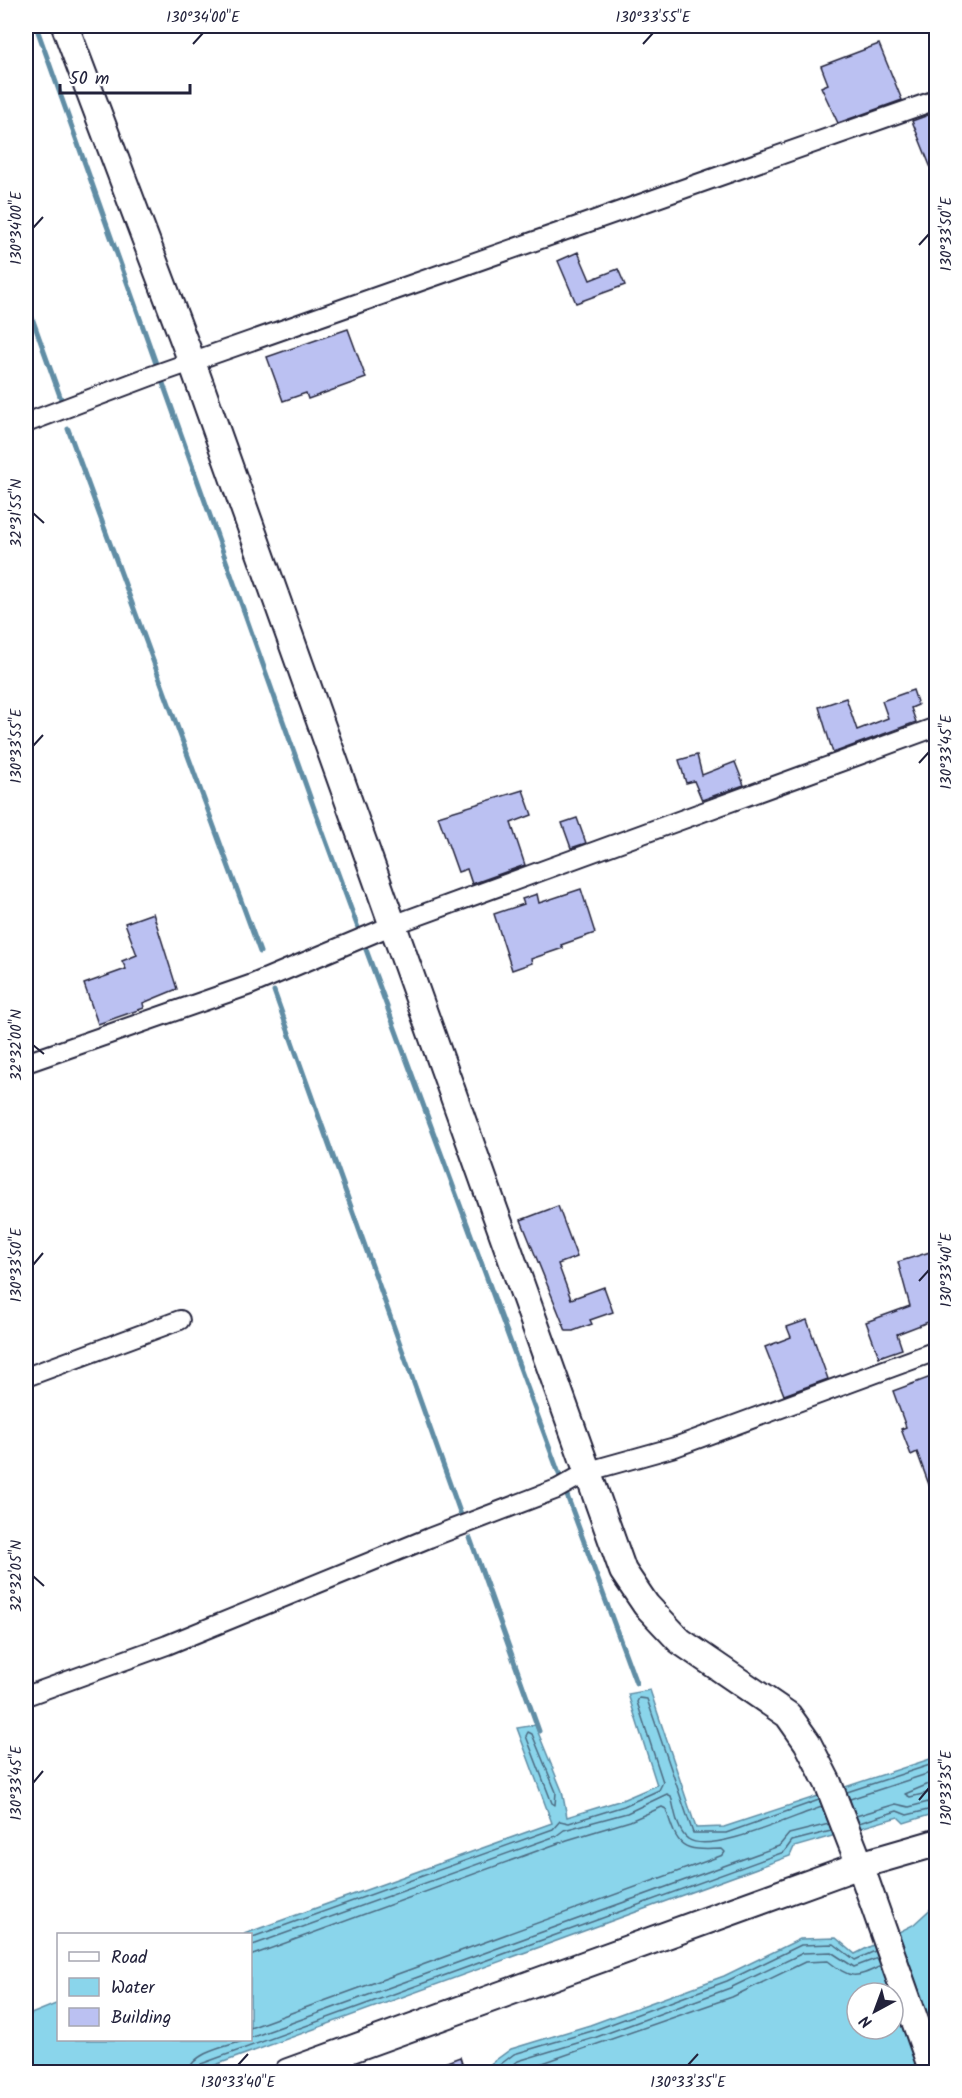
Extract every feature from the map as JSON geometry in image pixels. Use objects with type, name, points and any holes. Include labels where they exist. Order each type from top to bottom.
[{"type":"street","points":[[65,26],[393,926],[623,1571],[646,1605],[680,1641],[788,1715],[807,1742],[828,1783],[860,1866],[933,2073]]},
{"type":"street","points":[[26,423],[151,376],[936,100]]},
{"type":"street","points":[[26,1063],[250,985],[393,926],[936,727]]},
{"type":"street","points":[[26,1377],[180,1320]]},
{"type":"street","points":[[26,1696],[167,1645],[429,1538],[557,1489],[589,1471],[675,1447],[936,1351]]},
{"type":"street","points":[[288,2073],[860,1866],[936,1843]]},
{"type":"water","points":[[650,1690],[696,1828],[724,1827],[936,1757],[936,1813],[904,1823],[898,1817],[794,1847],[790,1856],[196,2072],[26,2072],[26,2016],[57,2003],[57,2041],[252,2041],[252,1933],[247,1933],[552,1823],[517,1728],[535,1725],[562,1791],[567,1817],[622,1800],[657,1785],[628,1694]]},
{"type":"water","points":[[936,1904],[936,2072],[491,2072],[489,2065],[511,2049],[590,2025],[724,1976],[800,1939],[836,1938],[855,1954],[913,1925]]},
{"type":"building","points":[[879,44],[902,100],[838,123],[821,87],[828,84],[821,66]]},
{"type":"building","points":[[931,114],[936,129],[935,178],[912,121]]},
{"type":"building","points":[[578,252],[590,280],[618,269],[625,285],[576,303],[558,261]]},
{"type":"building","points":[[348,329],[366,378],[308,399],[306,393],[283,401],[267,357]]},
{"type":"building","points":[[913,690],[918,705],[911,708],[916,722],[833,753],[819,707],[846,698],[857,730],[888,718],[882,701]]},
{"type":"building","points":[[697,755],[702,775],[735,762],[744,785],[702,800],[694,781],[686,783],[679,760]]},
{"type":"building","points":[[523,790],[532,815],[511,823],[525,865],[472,884],[467,869],[458,872],[438,816]]},
{"type":"building","points":[[577,818],[586,843],[571,848],[562,823]]},
{"type":"building","points":[[581,889],[595,933],[561,945],[563,948],[531,959],[532,963],[512,970],[494,914],[524,904],[522,899],[537,894],[539,903]]},
{"type":"building","points":[[153,913],[177,989],[143,1003],[144,1008],[98,1024],[84,984],[126,969],[122,961],[137,955],[125,923]]},
{"type":"building","points":[[558,1206],[577,1257],[558,1264],[571,1299],[604,1287],[613,1312],[590,1320],[592,1324],[573,1331],[566,1331],[521,1220]]},
{"type":"building","points":[[933,1251],[936,1270],[930,1272],[936,1289],[936,1319],[897,1334],[902,1349],[879,1357],[866,1322],[910,1306],[898,1262]]},
{"type":"building","points":[[807,1320],[828,1379],[784,1395],[765,1347],[791,1337],[787,1327]]},
{"type":"building","points":[[936,1375],[935,1501],[917,1452],[911,1455],[901,1429],[906,1427],[893,1391]]},
{"type":"building","points":[[460,2057],[465,2073],[423,2073],[423,2071]]},
{"type":"waterway","points":[[36,26],[315,811],[636,1683]]},
{"type":"waterway","points":[[26,301],[61,399]]},
{"type":"waterway","points":[[68,429],[260,952]]},
{"type":"waterway","points":[[274,991],[461,1515]]},
{"type":"waterway","points":[[470,1538],[539,1731]]}]
